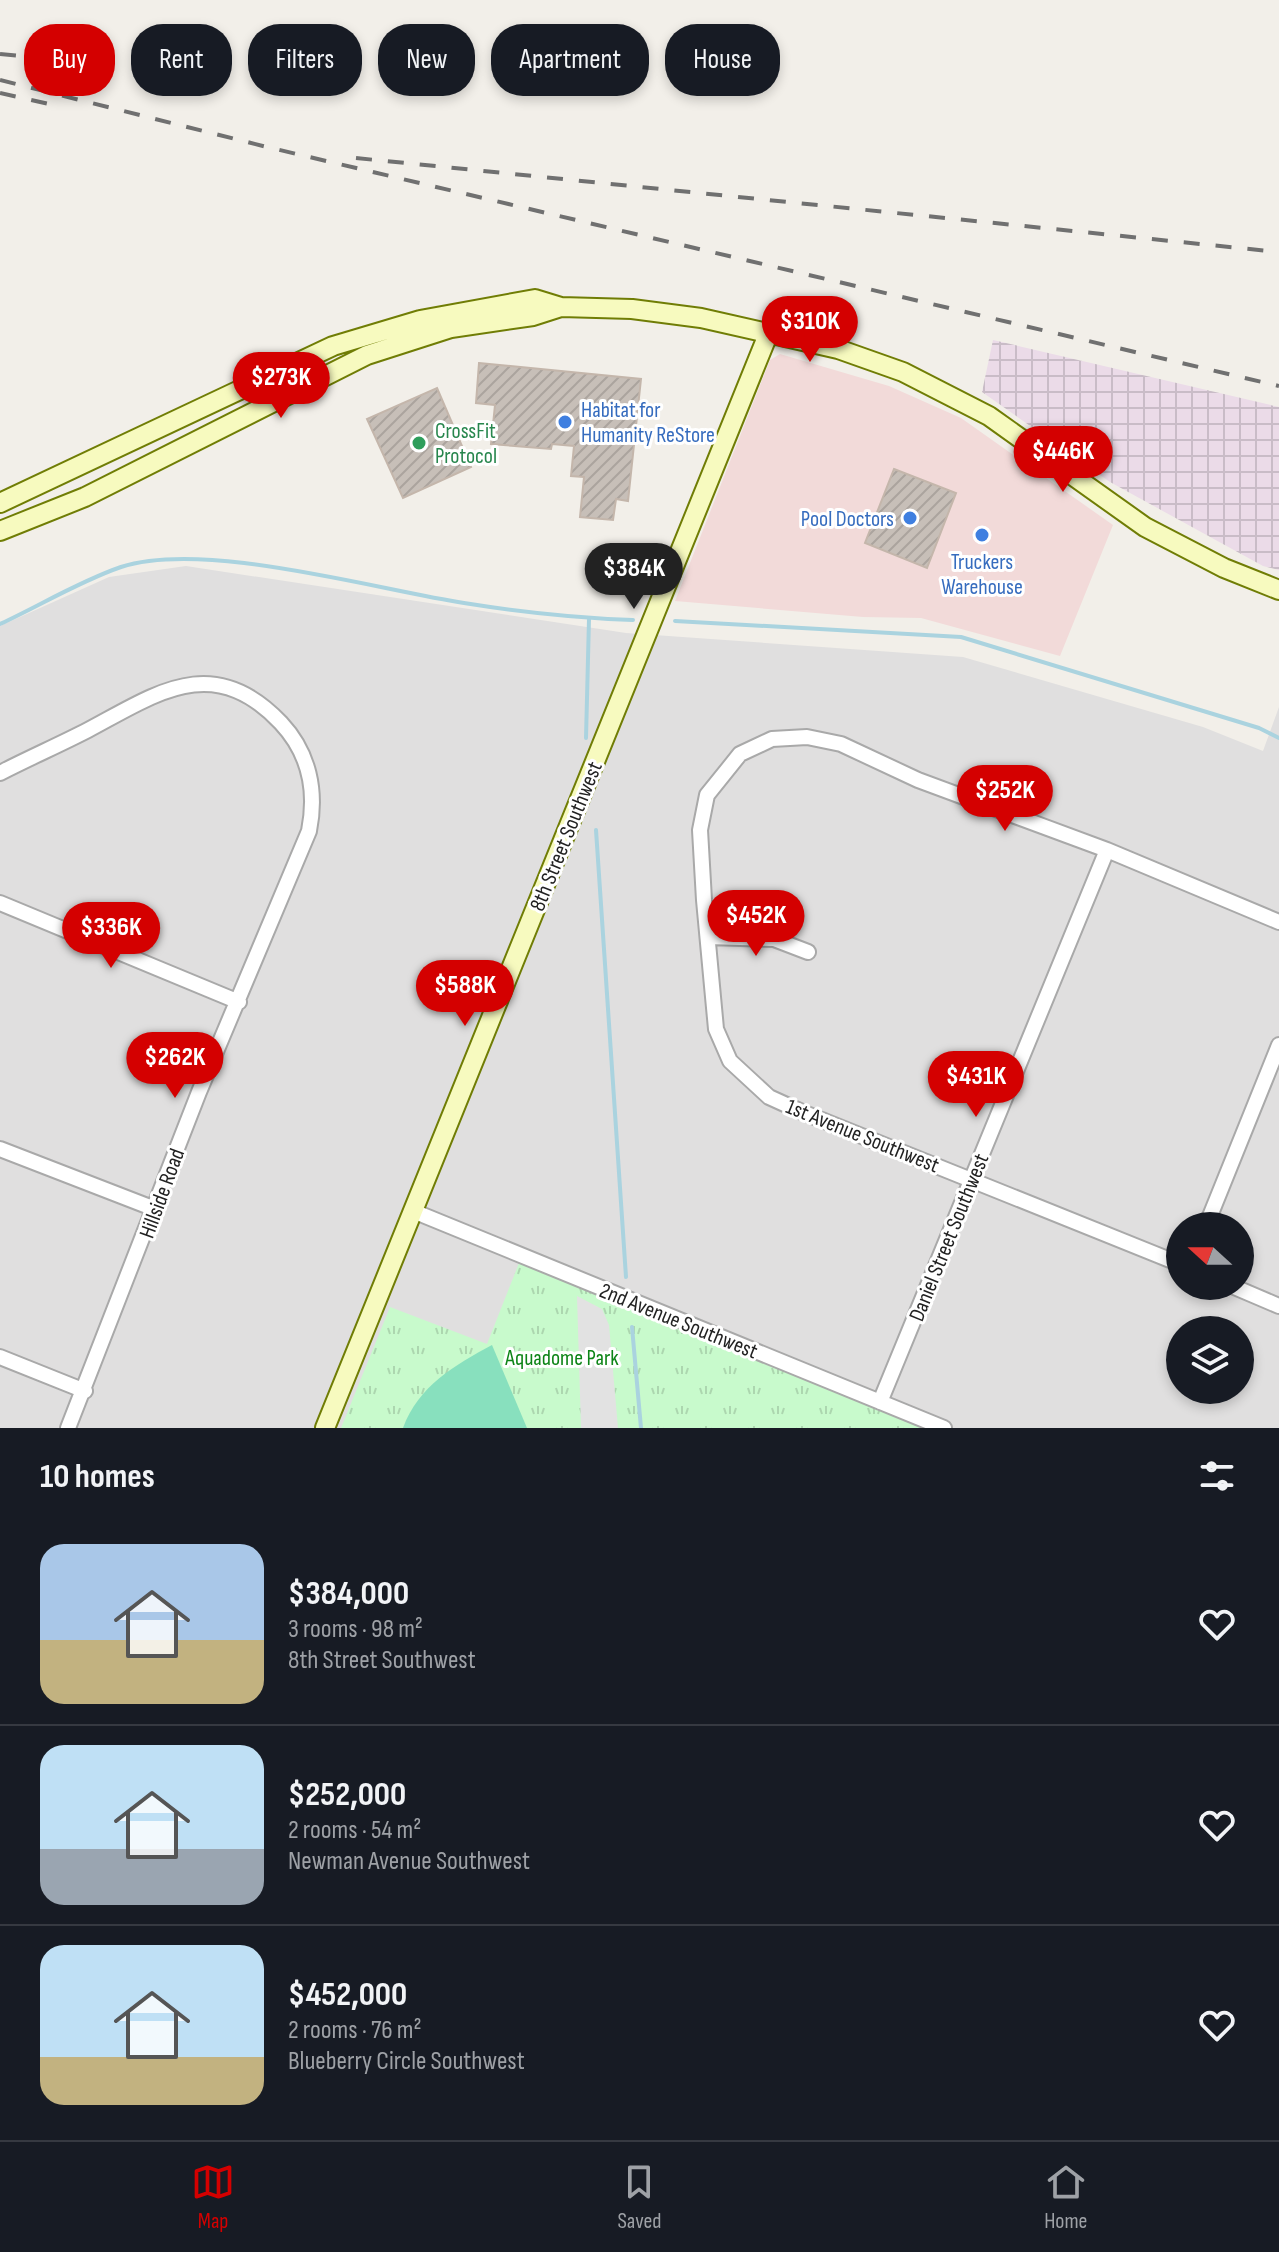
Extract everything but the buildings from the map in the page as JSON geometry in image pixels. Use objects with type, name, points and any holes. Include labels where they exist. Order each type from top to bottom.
[{"type":"street","points":[[0,503],[333,346],[420,320],[521,299],[535,299],[561,307],[632,309],[701,318],[838,349],[955,396],[1023,439],[1145,527],[1224,568],[1279,590]]},
{"type":"street","points":[[0,531],[85,497],[367,355],[451,328],[533,316],[561,307]]},
{"type":"street","name":"8th Street Southwest","points":[[325,1428],[769,332]]},
{"type":"street","name":"Hillside Road","points":[[0,773],[148,695],[172,687],[198,684],[232,691],[277,719],[298,746],[310,778],[312,813],[309,831],[199,1092],[68,1428]]},
{"type":"street","points":[[808,952],[774,939],[708,937],[700,830],[707,795],[727,766],[740,754],[772,739],[807,737],[841,744],[918,780],[1107,850],[1279,922]]},
{"type":"street","name":"Daniel Street Southwest","points":[[880,1402],[1107,850]]},
{"type":"street","points":[[0,903],[239,1002]]},
{"type":"street","name":"1st Avenue Southwest","points":[[708,937],[716,1029],[730,1061],[769,1097],[1166,1258]]},
{"type":"street","points":[[1212,1212],[1279,1045]]},
{"type":"street","points":[[0,1149],[155,1209]]},
{"type":"street","name":"2nd Avenue Southwest","points":[[413,1211],[944,1428]]},
{"type":"street","points":[[1254,1295],[1279,1306]]},
{"type":"street","points":[[0,1357],[85,1391]]},
{"type":"shaded area","points":[[993,340],[1279,407],[1279,570],[1263,566],[1110,482],[982,392]]},
{"type":"shaded area","points":[[780,354],[889,386],[961,418],[1113,525],[1060,656],[921,618],[863,617],[675,601],[770,360]]},
{"type":"shaded area","points":[[186,566],[626,633],[963,657],[1203,727],[1263,751],[1279,707],[1279,1428],[0,1428],[0,626],[109,577]]},
{"type":"shaded area","points":[[577,1296],[602,1309],[609,1325],[618,1428],[581,1428]]},
{"type":"green space","name":"Aquadome Park","points":[[519,1263],[924,1428],[341,1428],[390,1307],[487,1344]]},
{"type":"green space","points":[[492,1345],[527,1428],[403,1428],[418,1400],[439,1378]]},
{"type":"waterway","points":[[0,624],[75,586],[121,567],[156,560],[197,559],[290,570],[527,612],[633,620]]},
{"type":"waterway","points":[[586,738],[589,619]]},
{"type":"waterway","points":[[675,621],[961,637],[1259,728],[1279,738]]},
{"type":"waterway","points":[[596,830],[626,1277]]},
{"type":"waterway","points":[[632,1327],[641,1428]]},
{"type":"railway","points":[[0,54],[24,56]]},
{"type":"railway","points":[[0,80],[267,147],[1279,386]]},
{"type":"railway","points":[[0,93],[49,104]]},
{"type":"railway","points":[[356,158],[1279,252]]},
{"type":"place","name":"Habitat for Humanity ReStore","points":[[565,422]]},
{"type":"place","name":"CrossFit Protocol","points":[[419,443]]},
{"type":"place","name":"Pool Doctors","points":[[910,518]]},
{"type":"place","name":"Truckers Warehouse","points":[[982,535]]}]
